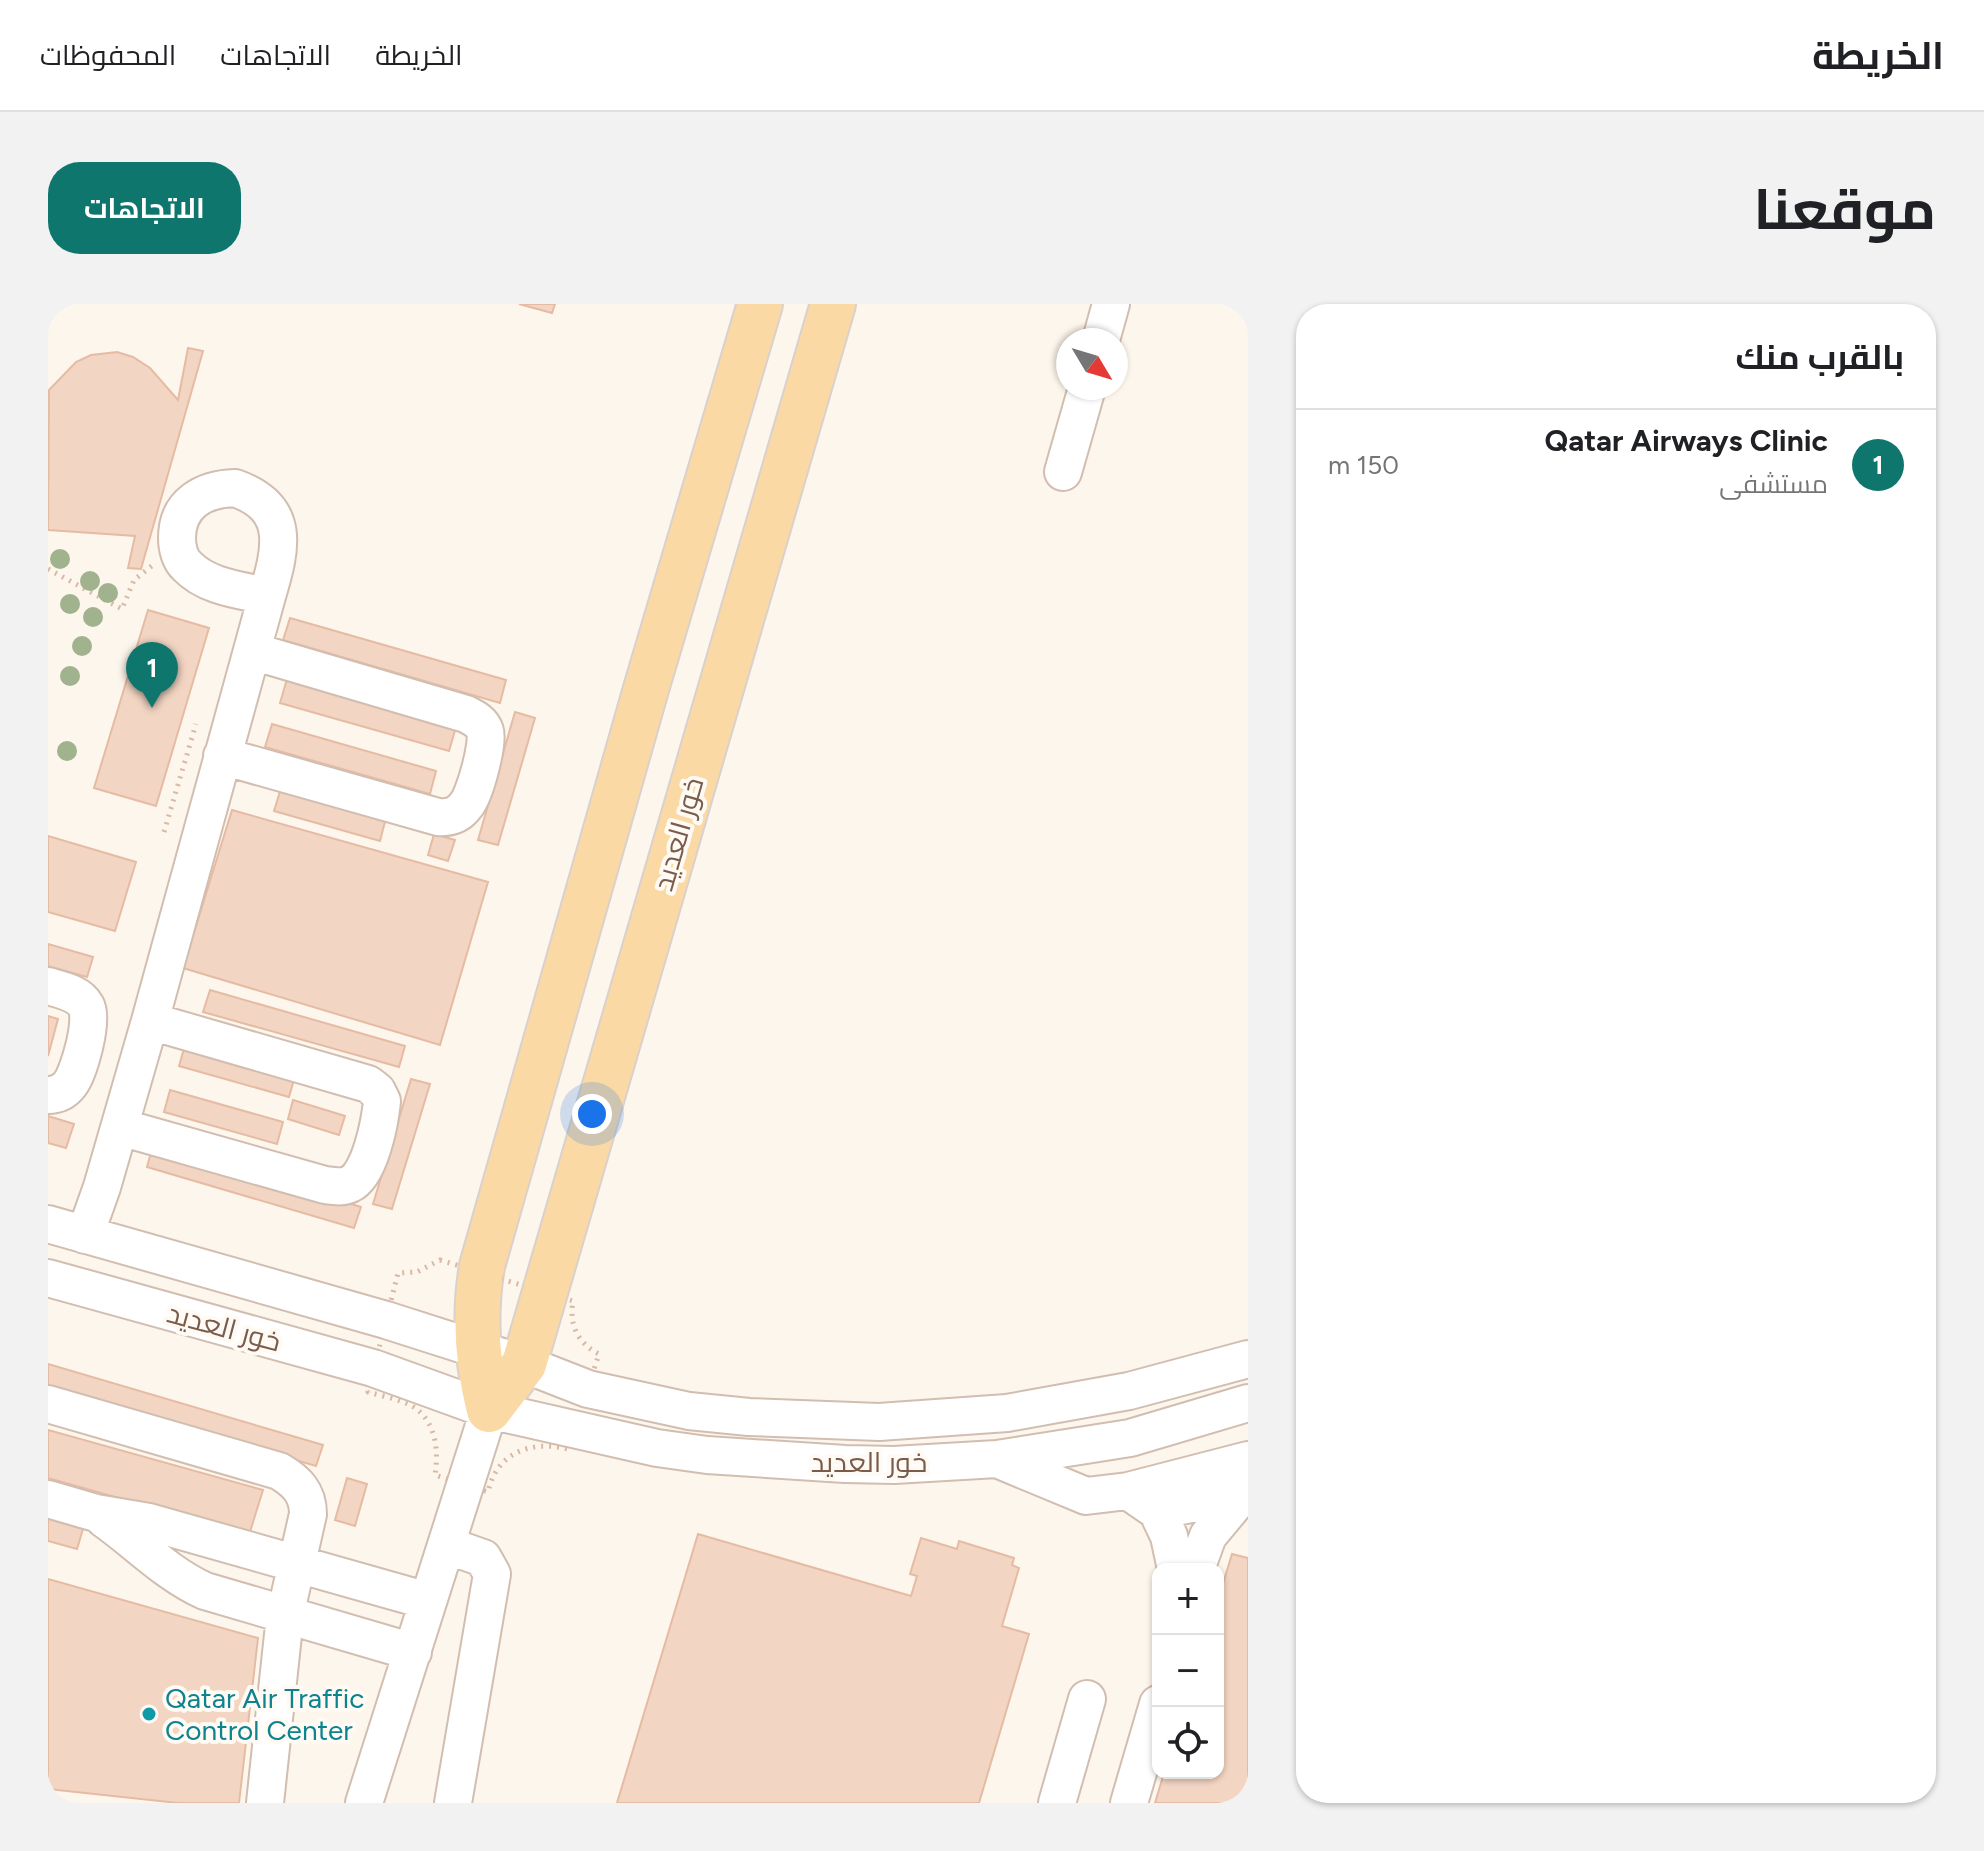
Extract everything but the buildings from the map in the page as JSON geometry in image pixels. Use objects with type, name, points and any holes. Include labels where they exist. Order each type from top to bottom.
[{"type":"main road","points":[[489,1410],[481,1379],[479,1350],[478,1310],[482,1266],[646,689],[760,304]]},
{"type":"main road","name":"خور العديد","points":[[489,1410],[524,1364],[833,304]]},
{"type":"street","points":[[1104,328],[1111,304]]},
{"type":"street","points":[[1063,472],[1084,400]]},
{"type":"street","points":[[85,1235],[120,1127],[278,560],[280,541],[276,523],[267,507],[253,494],[235,488],[216,489],[199,497],[185,510],[177,528],[177,547],[184,564],[199,576],[219,585],[267,596]]},
{"type":"street","points":[[222,756],[449,818],[470,801],[483,757],[486,733],[475,719],[466,714],[252,651]]},
{"type":"street","points":[[48,986],[75,996],[84,1003],[89,1013],[76,1074],[62,1092],[48,1095]]},
{"type":"street","points":[[120,1127],[325,1185],[349,1185],[360,1177],[366,1166],[382,1101],[377,1091],[368,1084],[150,1021]]},
{"type":"street","name":"خور العديد","points":[[48,1224],[386,1320],[524,1364],[588,1389],[689,1411],[749,1417],[879,1422],[1007,1413],[1129,1391],[1248,1359]]},
{"type":"street","name":"خور العديد","points":[[48,1278],[373,1368],[489,1410],[657,1448],[707,1455],[797,1463],[882,1465],[997,1459],[1130,1438],[1248,1403]]},
{"type":"street","points":[[48,1404],[279,1471],[293,1479],[302,1490],[308,1504],[285,1616],[265,1803]]},
{"type":"street","points":[[364,1803],[489,1410]]},
{"type":"street","points":[[997,1459],[1086,1496],[1142,1501],[1215,1499],[1248,1487]]},
{"type":"street","points":[[1142,1501],[1248,1460]]},
{"type":"street","points":[[1198,1563],[1208,1536],[1248,1487]]},
{"type":"street","points":[[48,1499],[96,1513],[149,1522],[428,1601]]},
{"type":"street","points":[[1142,1501],[1169,1536],[1175,1563]]},
{"type":"street","points":[[96,1513],[138,1543],[175,1576],[190,1584],[285,1616],[413,1652]]},
{"type":"street","points":[[446,1545],[483,1558],[492,1574],[453,1803]]},
{"type":"street","points":[[1057,1803],[1087,1699]]},
{"type":"street","points":[[1129,1803],[1157,1707]]},
{"type":"path","points":[[48,569],[122,609],[134,580],[177,547]]},
{"type":"place","name":"Qatar Airways Clinic","points":[[152,708]]},
{"type":"place","name":"Qatar Air Traffic Control Center","points":[[149,1714]]}]
